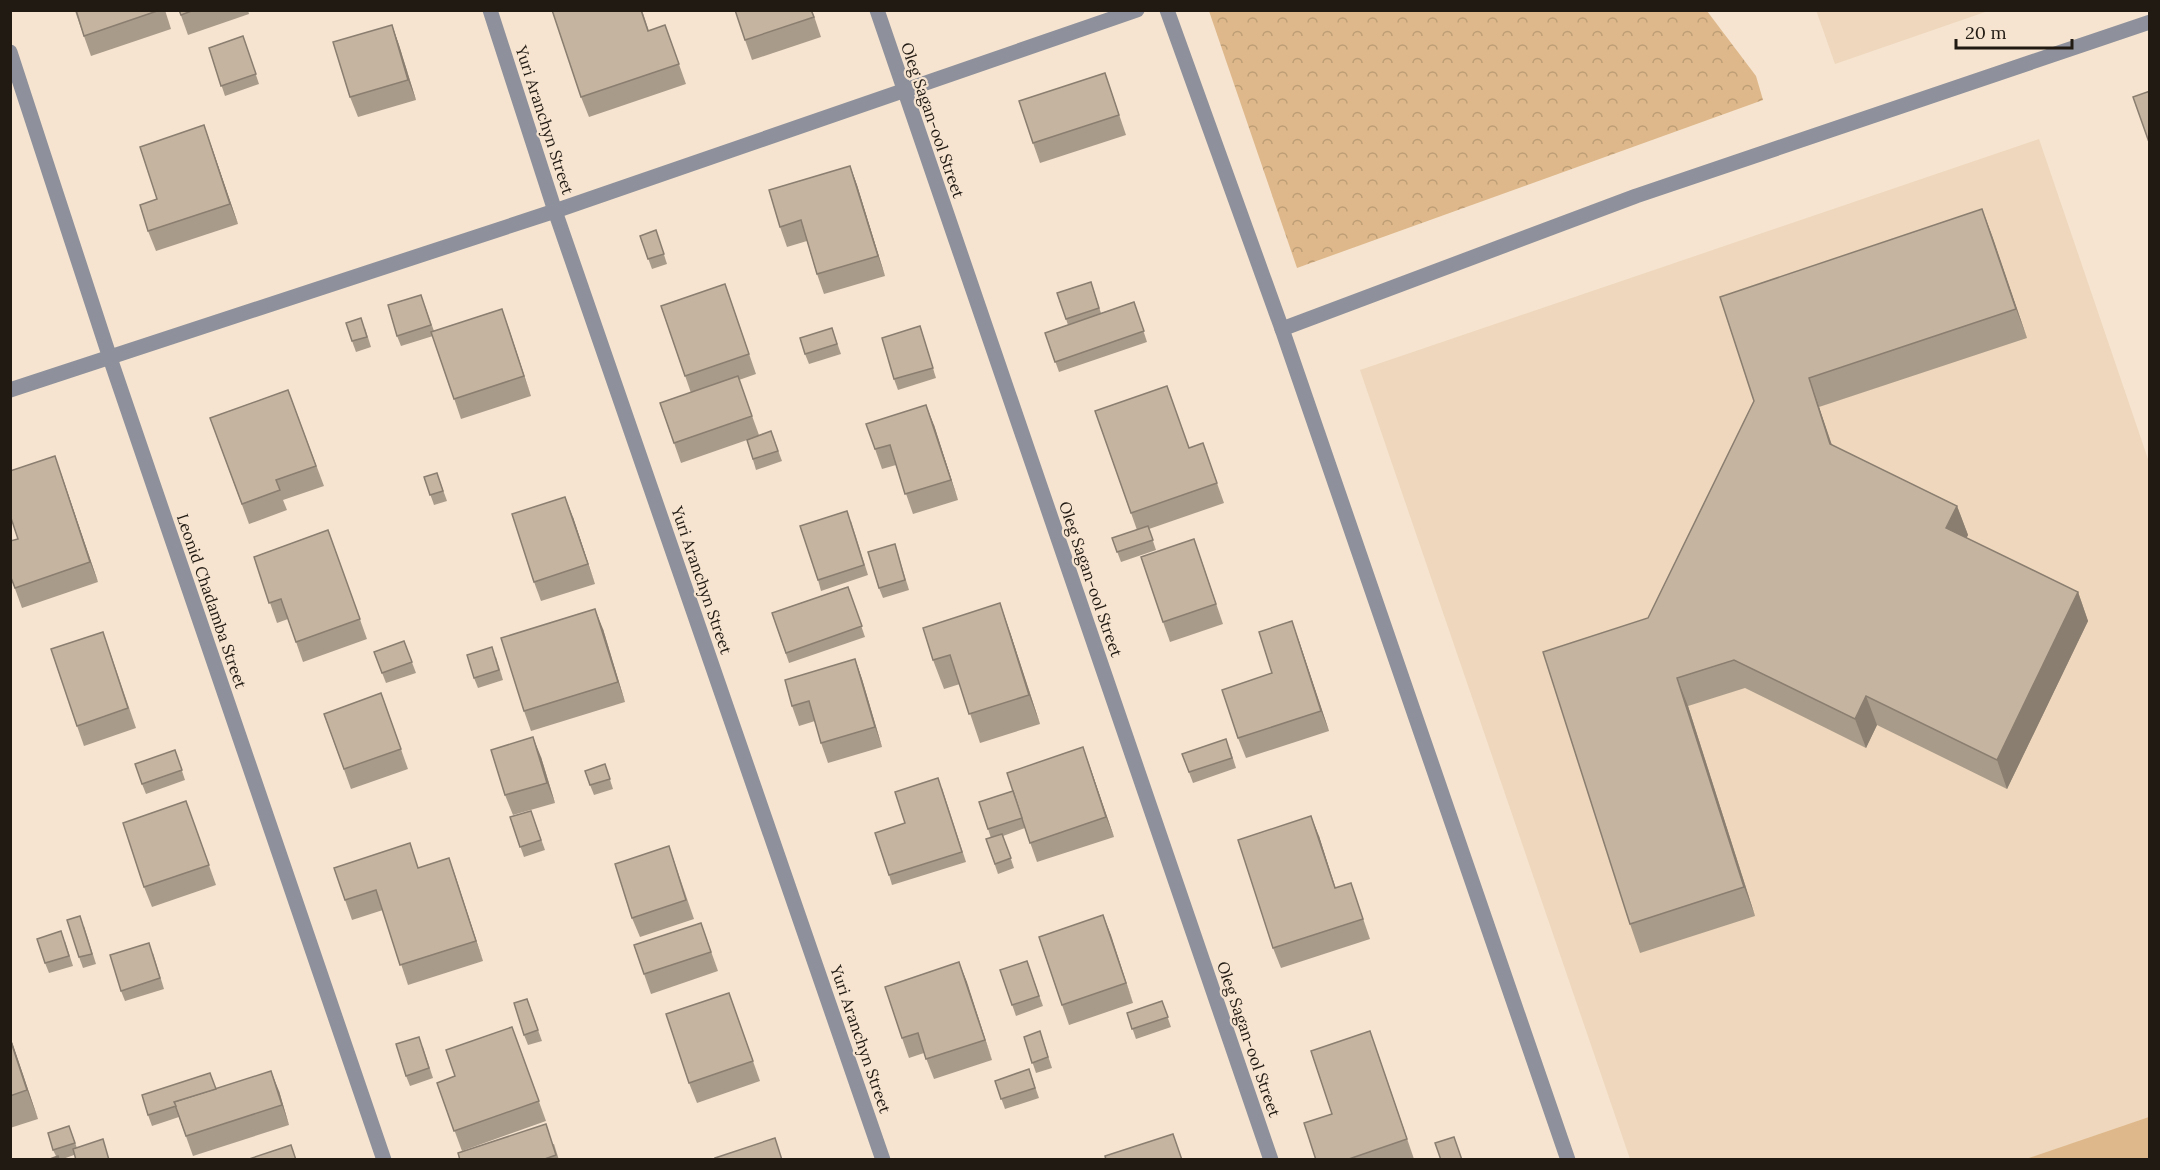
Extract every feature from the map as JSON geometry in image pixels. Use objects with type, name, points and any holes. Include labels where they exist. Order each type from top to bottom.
[{"type":"street","name":"Yuri Aranchyn Street","points":[[490,10],[555,211],[883,1160]]},
{"type":"street","name":"Oleg Sagan-ool Street","points":[[877,10],[1271,1160]]},
{"type":"street","points":[[10,390],[555,211],[1137,10]]},
{"type":"street","points":[[1167,10],[1282,329],[1568,1160]]},
{"type":"street","points":[[1282,329],[1636,196],[2150,22]]},
{"type":"street","name":"Leonid Chadamba Street","points":[[10,52],[110,358],[384,1160]]},
{"type":"shaded area","points":[[1816,10],[1988,10],[1988,11],[1835,64]]},
{"type":"shaded area","points":[[2039,139],[2149,462],[2149,1159],[1630,1159],[1360,370]]},
{"type":"green space","points":[[1209,11],[1707,11],[1756,76],[1763,100],[1297,268]]},
{"type":"green space","points":[[2149,1117],[2149,1159],[2026,1159]]},
{"type":"building","points":[[76,10],[160,10],[84,36]]},
{"type":"building","points":[[179,10],[194,10],[181,15]]},
{"type":"building","points":[[552,10],[641,10],[648,31],[665,25],[679,64],[581,97]]},
{"type":"building","points":[[735,10],[811,10],[814,17],[745,40]]},
{"type":"building","points":[[392,25],[408,80],[350,97],[333,42]]},
{"type":"building","points":[[243,36],[256,74],[221,86],[209,48]]},
{"type":"building","points":[[1105,73],[1119,115],[1033,143],[1019,101]]},
{"type":"building","points":[[2150,91],[2150,145],[2133,97]]},
{"type":"building","points":[[204,125],[230,204],[148,231],[140,205],[157,199],[140,147]]},
{"type":"building","points":[[850,166],[878,256],[817,274],[801,220],[780,227],[769,190]]},
{"type":"building","points":[[1982,209],[2016,309],[1809,378],[1830,444],[1957,506],[1946,528],[2078,592],[1997,760],[1866,696],[1855,719],[1734,660],[1677,678],[1744,887],[1630,924],[1543,652],[1648,618],[1754,401],[1720,297]]},
{"type":"building","points":[[656,230],[664,254],[648,259],[640,236]]},
{"type":"building","points":[[1091,282],[1099,308],[1066,319],[1057,293]]},
{"type":"building","points":[[725,284],[749,354],[685,376],[661,306]]},
{"type":"building","points":[[421,295],[431,325],[397,336],[388,305]]},
{"type":"building","points":[[1134,302],[1144,331],[1055,362],[1045,333]]},
{"type":"building","points":[[502,309],[524,376],[454,399],[431,332]]},
{"type":"building","points":[[361,318],[367,337],[352,341],[346,323]]},
{"type":"building","points":[[920,326],[933,368],[894,379],[882,338]]},
{"type":"building","points":[[832,328],[837,344],[805,354],[800,338]]},
{"type":"building","points":[[738,376],[752,416],[674,443],[660,403]]},
{"type":"building","points":[[1167,386],[1189,448],[1203,443],[1217,483],[1131,513],[1095,411]]},
{"type":"building","points":[[288,390],[316,466],[276,480],[280,490],[242,504],[210,418]]},
{"type":"building","points":[[926,405],[951,480],[905,494],[890,445],[875,449],[866,424]]},
{"type":"building","points":[[771,431],[778,451],[753,459],[747,440]]},
{"type":"building","points":[[55,456],[90,562],[15,588],[10,575],[10,541],[18,539],[10,515],[10,471]]},
{"type":"building","points":[[437,473],[443,491],[430,495],[424,477]]},
{"type":"building","points":[[565,497],[588,564],[534,582],[512,514]]},
{"type":"building","points":[[847,511],[864,565],[818,580],[800,526]]},
{"type":"building","points":[[1148,526],[1153,540],[1117,552],[1112,538]]},
{"type":"building","points":[[328,530],[360,619],[296,642],[281,599],[269,603],[254,557]]},
{"type":"building","points":[[1194,539],[1216,604],[1163,622],[1141,557]]},
{"type":"building","points":[[895,544],[905,580],[879,588],[868,552]]},
{"type":"building","points":[[848,587],[862,626],[786,653],[772,613]]},
{"type":"building","points":[[1000,603],[1029,695],[969,714],[950,655],[933,660],[923,628]]},
{"type":"building","points":[[595,609],[618,682],[524,711],[501,638]]},
{"type":"building","points":[[1292,621],[1321,711],[1238,738],[1222,690],[1272,673],[1259,632]]},
{"type":"building","points":[[103,632],[128,708],[77,726],[51,649]]},
{"type":"building","points":[[404,641],[412,662],[382,673],[374,652]]},
{"type":"building","points":[[492,647],[499,670],[474,678],[467,655]]},
{"type":"building","points":[[855,659],[875,727],[821,743],[809,701],[792,706],[785,680]]},
{"type":"building","points":[[381,693],[401,749],[344,769],[324,714]]},
{"type":"building","points":[[533,737],[547,783],[505,795],[491,750]]},
{"type":"building","points":[[1226,739],[1232,758],[1189,772],[1182,754]]},
{"type":"building","points":[[1083,747],[1106,817],[1030,843],[1007,773]]},
{"type":"building","points":[[175,750],[182,770],[142,784],[135,764]]},
{"type":"building","points":[[605,764],[610,779],[590,785],[585,771]]},
{"type":"building","points":[[938,778],[962,852],[889,875],[875,833],[905,823],[895,792]]},
{"type":"building","points":[[1013,791],[1022,818],[988,829],[979,802]]},
{"type":"building","points":[[186,801],[209,865],[144,887],[123,823]]},
{"type":"building","points":[[531,811],[541,840],[520,847],[510,817]]},
{"type":"building","points":[[1311,816],[1335,888],[1351,883],[1363,919],[1273,948],[1238,840]]},
{"type":"building","points":[[1002,834],[1011,858],[995,864],[986,839]]},
{"type":"building","points":[[410,843],[418,868],[449,858],[476,941],[400,965],[376,890],[345,900],[334,868]]},
{"type":"building","points":[[669,846],[686,900],[632,918],[615,864]]},
{"type":"building","points":[[1103,915],[1126,983],[1062,1005],[1039,937]]},
{"type":"building","points":[[80,916],[92,954],[79,957],[67,920]]},
{"type":"building","points":[[701,923],[711,952],[644,974],[634,945]]},
{"type":"building","points":[[61,931],[69,956],[45,963],[37,939]]},
{"type":"building","points":[[149,943],[160,978],[121,991],[110,955]]},
{"type":"building","points":[[1027,961],[1039,996],[1012,1005],[1000,970]]},
{"type":"building","points":[[959,962],[985,1040],[926,1059],[918,1033],[902,1038],[885,987]]},
{"type":"building","points":[[729,993],[753,1061],[689,1083],[666,1014]]},
{"type":"building","points":[[527,999],[538,1030],[524,1035],[514,1003]]},
{"type":"building","points":[[1162,1001],[1168,1017],[1132,1029],[1127,1013]]},
{"type":"building","points":[[512,1027],[539,1101],[454,1131],[437,1083],[455,1076],[446,1050]]},
{"type":"building","points":[[1040,1031],[1048,1057],[1032,1063],[1024,1037]]},
{"type":"building","points":[[1370,1031],[1407,1139],[1346,1160],[1316,1160],[1304,1123],[1332,1114],[1311,1051]]},
{"type":"building","points":[[419,1037],[429,1068],[406,1076],[396,1044]]},
{"type":"building","points":[[10,1039],[27,1090],[10,1096]]},
{"type":"building","points":[[1029,1069],[1035,1088],[1001,1099],[995,1081]]},
{"type":"building","points":[[271,1071],[282,1105],[186,1136],[174,1102]]},
{"type":"building","points":[[210,1073],[216,1089],[174,1102],[176,1106],[148,1115],[142,1095]]},
{"type":"building","points":[[546,1124],[556,1155],[542,1160],[460,1160],[458,1153]]},
{"type":"building","points":[[69,1126],[75,1143],[53,1150],[48,1133]]},
{"type":"building","points":[[1173,1134],[1182,1160],[1106,1160],[1105,1156]]},
{"type":"building","points":[[1454,1137],[1462,1160],[1441,1160],[1435,1143]]},
{"type":"building","points":[[775,1138],[782,1160],[716,1160],[715,1158]]},
{"type":"building","points":[[103,1139],[109,1160],[76,1160],[73,1149]]},
{"type":"building","points":[[291,1145],[296,1160],[246,1160]]},
{"type":"building","points":[[58,1156],[59,1160],[47,1160]]}]
